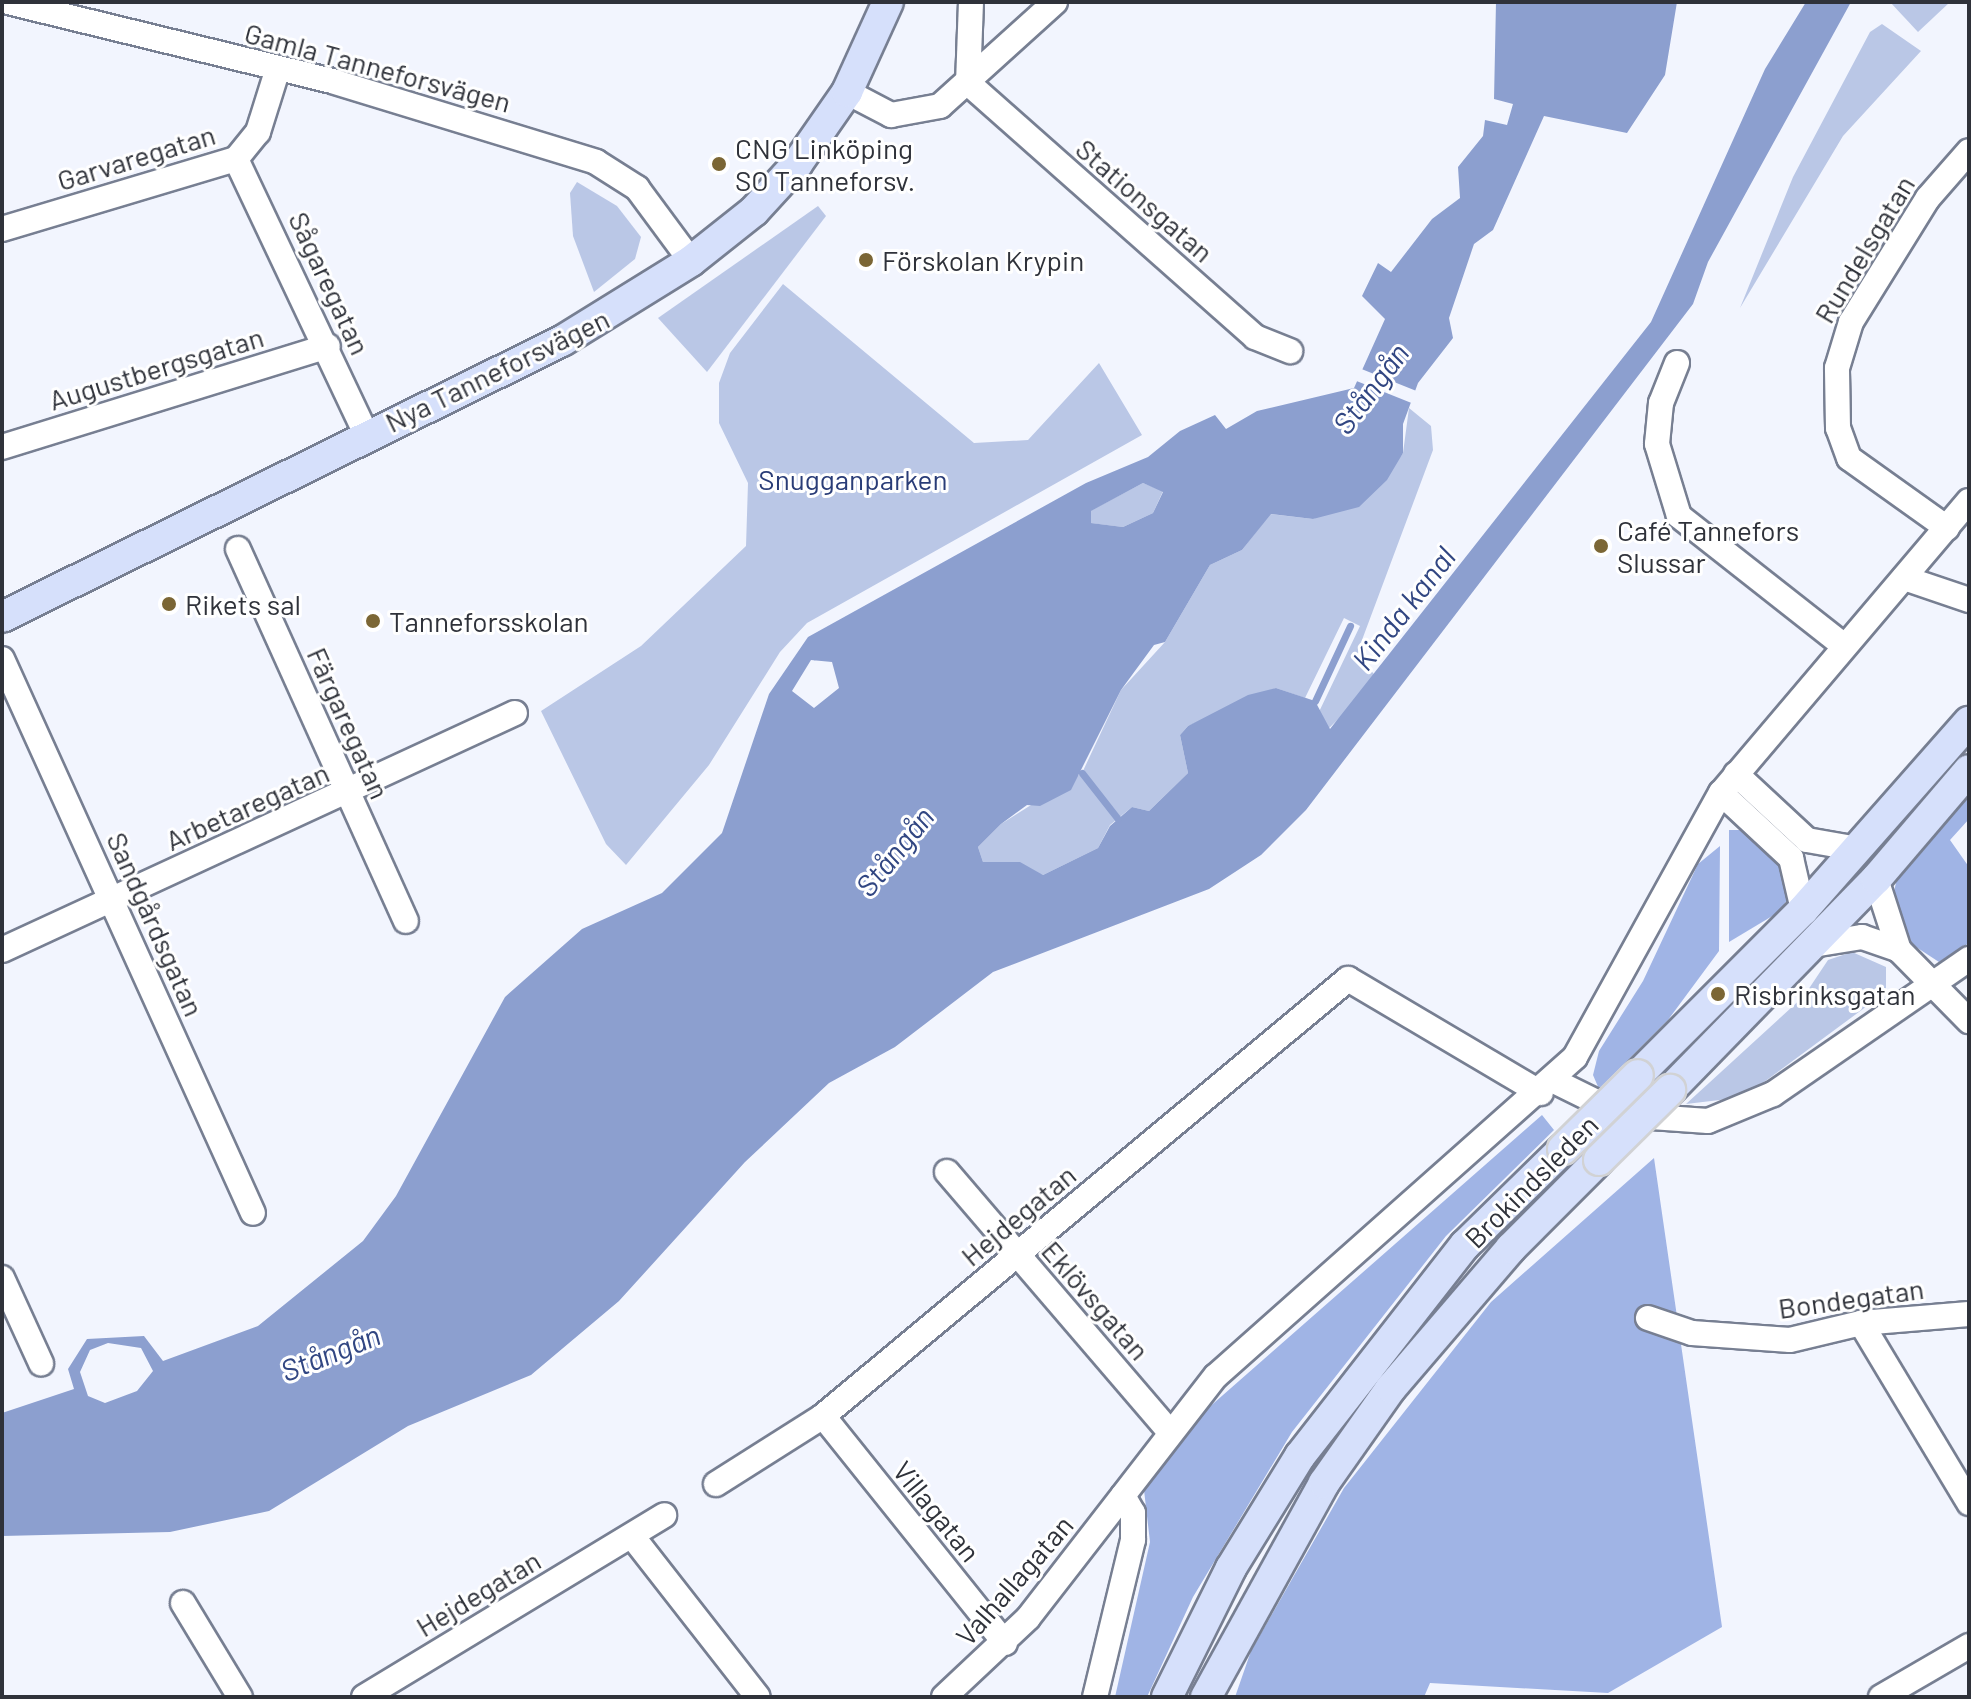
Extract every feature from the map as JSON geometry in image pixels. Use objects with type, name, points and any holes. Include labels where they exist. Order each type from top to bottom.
[{"type":"main road","name":"Nya Tanneforsvägen","points":[[2,617],[366,434],[562,341],[691,261],[771,194],[847,92],[888,2]]},
{"type":"main road","name":"Brokindsleden","points":[[1167,1697],[1231,1568],[1300,1456],[1465,1245],[1803,910],[1969,722]]},
{"type":"main road","name":"Brokindsleden","points":[[1206,1697],[1317,1496],[1391,1388],[1511,1248],[1813,945],[1876,879],[1969,770]]},
{"type":"street","name":"Gamla Tanneforsvägen","points":[[8,2],[278,68],[596,162],[637,188],[691,261]]},
{"type":"street","points":[[968,83],[971,2]]},
{"type":"street","points":[[847,92],[883,112],[911,116],[940,106],[1055,2]]},
{"type":"street","name":"Garvaregatan","points":[[2,229],[236,159],[258,132],[278,68]]},
{"type":"street","name":"Stationsgatan","points":[[968,83],[1255,337],[1290,351]]},
{"type":"street","name":"Rundelsgatan","points":[[1947,528],[1849,458],[1838,428],[1837,368],[1851,322],[1928,198],[1969,151]]},
{"type":"street","name":"Sågaregatan","points":[[236,159],[328,346],[366,434]]},
{"type":"street","name":"Augustbergsgatan","points":[[2,447],[328,346]]},
{"type":"street","points":[[1677,363],[1661,403],[1657,444],[1679,516],[1844,646]]},
{"type":"street","points":[[1095,1697],[1133,1540],[1133,1513],[1123,1496],[1169,1431],[1267,1328],[1548,1087],[1599,1020],[1684,851],[1729,783],[1969,501]]},
{"type":"street","name":"Färgaregatan","points":[[238,549],[406,921]]},
{"type":"street","points":[[1904,578],[1969,600]]},
{"type":"street","name":"Sandgårdsgatan","points":[[2,659],[253,1213]]},
{"type":"street","name":"Arbetaregatan","points":[[2,950],[111,898],[348,794],[515,713]]},
{"type":"street","points":[[1729,783],[1807,840],[1858,849]]},
{"type":"street","points":[[1729,783],[1791,858],[1803,910]]},
{"type":"street","points":[[1876,879],[1899,950]]},
{"type":"street","points":[[1813,945],[1862,937],[1899,950],[1969,1021]]},
{"type":"street","points":[[1548,1087],[1623,1115],[1708,1121],[1773,1094],[1931,982],[1969,959]]},
{"type":"street","name":"Hejdegatan","points":[[716,1484],[823,1416],[1348,979],[1548,1087]]},
{"type":"street","name":"Eklövsgatan","points":[[947,1172],[1169,1431]]},
{"type":"street","points":[[2,1278],[41,1363]]},
{"type":"street","name":"Bondegatan","points":[[1648,1318],[1692,1333],[1790,1340],[1861,1323],[1969,1314]]},
{"type":"street","points":[[1861,1323],[1969,1503]]},
{"type":"street","name":"Villagatan","points":[[823,1416],[1005,1643]]},
{"type":"street","name":"Valhallagatan","points":[[944,1697],[1005,1643],[1123,1496]]},
{"type":"street","name":"Hejdegatan","points":[[364,1697],[664,1515]]},
{"type":"street","points":[[632,1536],[758,1697]]},
{"type":"street","points":[[183,1603],[240,1697]]},
{"type":"street","points":[[1888,1695],[1969,1646]]},
{"type":"green space","points":[[1890,2],[1950,2],[1918,32]]},
{"type":"green space","points":[[1882,24],[1921,51],[1843,136],[1740,308],[1793,177],[1870,32]]},
{"type":"green space","points":[[577,182],[617,206],[641,237],[635,259],[594,292],[573,236],[570,193]]},
{"type":"green space","points":[[818,206],[826,216],[707,372],[658,318]]},
{"type":"green space","name":"Snugganparken","points":[[783,284],[974,443],[1028,440],[1099,363],[1142,435],[807,623],[780,652],[709,765],[626,865],[606,844],[541,711],[641,646],[746,546],[748,483],[719,423],[719,383],[730,353]]},
{"type":"green space","points":[[1409,408],[1431,426],[1433,450],[1358,654],[1377,678],[1366,692],[1326,731],[1317,716],[1360,626],[1344,618],[1305,698],[1276,688],[1188,726],[1180,735],[1188,773],[1149,811],[1132,807],[1110,825],[1098,848],[1043,875],[983,862],[978,847],[1001,824],[1082,773],[1121,690],[1165,642],[1210,565],[1242,550],[1270,514],[1313,519],[1376,489],[1403,453]]},
{"type":"green space","points":[[1143,483],[1163,491],[1153,513],[1123,527],[1090,523],[1090,511]]},
{"type":"green space","points":[[1852,952],[1886,967],[1886,992],[1760,1085],[1728,1099],[1686,1104],[1804,996],[1828,960]]},
{"type":"shaded area","points":[[1969,792],[1969,819],[1950,840],[1969,867],[1969,943],[1939,962],[1913,945],[1892,899],[1898,875]]},
{"type":"shaded area","points":[[1729,830],[1745,830],[1783,857],[1791,894],[1779,912],[1729,942]]},
{"type":"shaded area","points":[[1720,846],[1719,951],[1668,1020],[1599,1089],[1593,1075],[1599,1051],[1643,981],[1698,864]]},
{"type":"shaded area","points":[[1542,1115],[1554,1130],[1446,1236],[1292,1432],[1193,1597],[1147,1697],[1115,1697],[1150,1542],[1144,1490],[1190,1424]]},
{"type":"shaded area","points":[[1654,1158],[1722,1627],[1608,1693],[1430,1683],[1424,1697],[1235,1697],[1251,1651],[1344,1488],[1491,1302]]},
{"type":"water","name":"Stångån","points":[[1496,2],[1677,2],[1665,75],[1627,133],[1544,116],[1493,230],[1474,244],[1449,318],[1453,338],[1418,383],[1403,424],[1403,453],[1387,480],[1359,507],[1313,519],[1271,514],[1242,550],[1210,565],[1165,642],[1154,645],[1121,690],[1071,790],[1040,806],[1027,805],[1001,824],[978,847],[983,862],[1020,862],[1043,875],[1098,848],[1110,826],[1132,807],[1149,811],[1188,773],[1180,735],[1188,726],[1248,695],[1276,688],[1315,701],[1330,729],[1651,322],[1765,69],[1806,2],[1851,2],[1708,262],[1693,304],[1306,810],[1261,855],[1209,889],[993,972],[895,1047],[829,1083],[745,1162],[619,1301],[531,1375],[408,1426],[269,1511],[170,1532],[2,1536],[2,1413],[74,1389],[68,1369],[87,1339],[144,1336],[163,1361],[258,1326],[363,1241],[396,1196],[505,997],[582,929],[662,893],[722,833],[769,694],[808,637],[1086,483],[1148,457],[1180,431],[1215,415],[1226,429],[1257,411],[1354,388],[1385,319],[1362,296],[1378,263],[1391,272],[1432,219],[1460,198],[1458,167],[1483,136],[1485,120],[1507,125],[1513,104],[1494,99]],"holes":[[[1143,483],[1163,492],[1153,513],[1123,527],[1091,523],[1091,511]],[[811,660],[832,662],[839,688],[814,708],[792,691]],[[108,1343],[141,1348],[153,1371],[137,1391],[105,1403],[88,1396],[80,1372],[90,1350]]]},
{"type":"pier","points":[[1359,368],[1419,392],[1414,404],[1354,380]]},
{"type":"waterway","name":"Kinda kanal","points":[[1315,701],[1350,626]]},
{"type":"waterway","points":[[1082,773],[1118,819]]},
{"type":"place","name":"CNG Linköping SO Tanneforsv.","points":[[719,164]]},
{"type":"place","name":"Förskolan Krypin","points":[[866,260]]},
{"type":"place","name":"Café Tannefors Slussar","points":[[1601,546]]},
{"type":"place","name":"Rikets sal","points":[[169,604]]},
{"type":"place","name":"Tanneforsskolan","points":[[373,621]]},
{"type":"place","name":"Risbrinksgatan","points":[[1718,994]]}]
